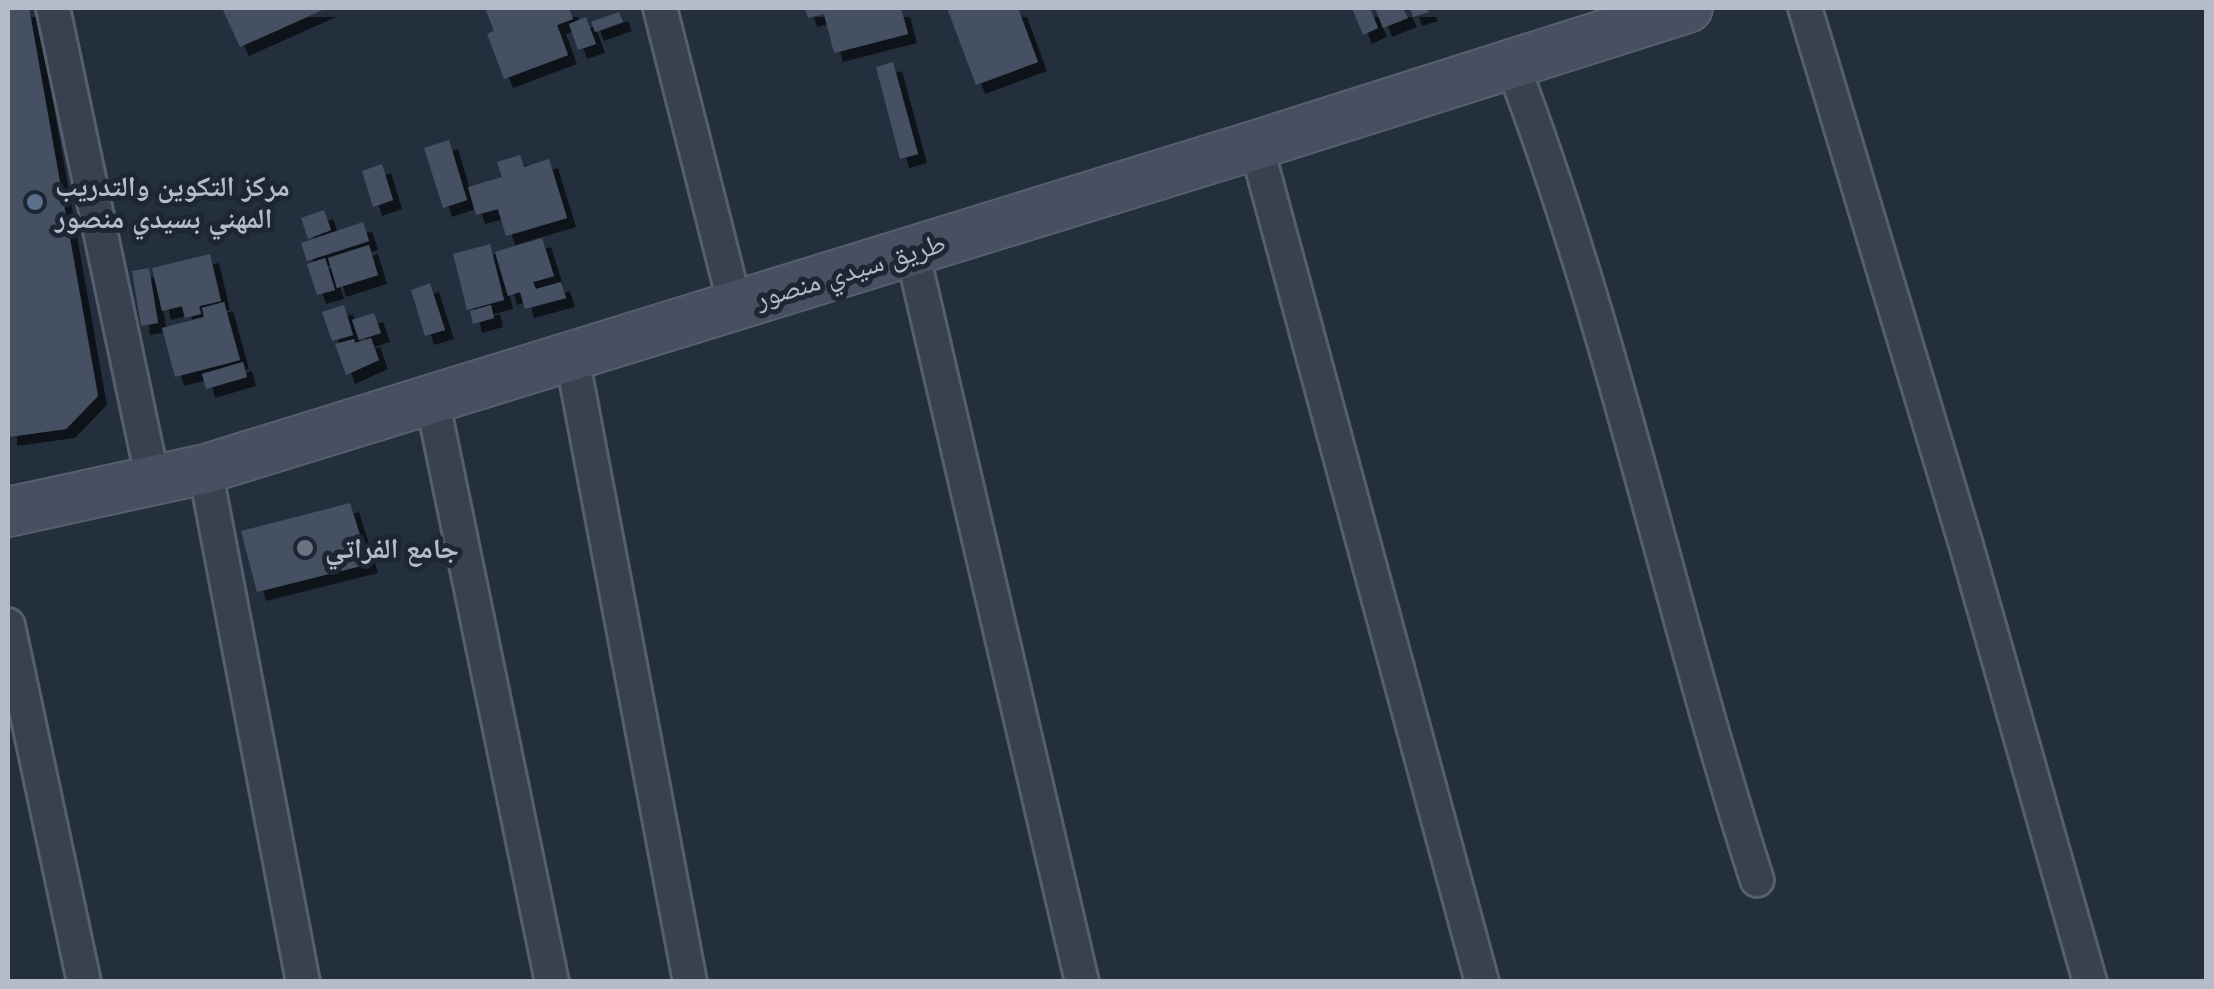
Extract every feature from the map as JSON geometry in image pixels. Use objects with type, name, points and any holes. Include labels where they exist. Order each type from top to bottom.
[{"type":"main road","name":"طريق سيدي منصور","points":[[8,512],[205,469],[1256,145],[1667,11]]},
{"type":"street","points":[[53,8],[153,481]]},
{"type":"street","points":[[660,8],[735,305]]},
{"type":"street","points":[[1805,8],[1972,566],[2090,982]]},
{"type":"street","points":[[1512,64],[1540,139],[1628,420],[1735,813],[1757,880]]},
{"type":"street","points":[[1256,145],[1482,982]]},
{"type":"street","points":[[912,251],[1082,982]]},
{"type":"street","points":[[572,357],[690,982]]},
{"type":"street","points":[[432,399],[552,982]]},
{"type":"street","points":[[205,469],[303,982]]},
{"type":"street","points":[[8,625],[84,982]]},
{"type":"building","name":"مركز التكوين والتدريب المهني بسيدي منصور","points":[[8,8],[29,8],[98,396],[66,429],[8,437]]},
{"type":"building","points":[[222,8],[327,8],[240,47]]},
{"type":"building","points":[[485,8],[569,8],[573,19],[557,25],[568,55],[504,79],[487,34],[494,31]]},
{"type":"building","points":[[805,8],[901,8],[908,34],[834,53],[824,14],[808,18]]},
{"type":"building","points":[[947,8],[1018,8],[1038,62],[976,85]]},
{"type":"building","points":[[1352,8],[1370,8],[1378,28],[1363,35]]},
{"type":"building","points":[[1375,8],[1403,8],[1408,18],[1383,28]]},
{"type":"building","points":[[1410,8],[1427,8],[1429,12],[1413,17]]},
{"type":"building","points":[[619,12],[623,22],[595,32],[591,22]]},
{"type":"building","points":[[586,17],[596,44],[578,50],[569,24]]},
{"type":"building","points":[[893,62],[918,154],[900,159],[876,67]]},
{"type":"building","points":[[449,140],[467,200],[443,208],[424,148]]},
{"type":"building","points":[[520,155],[524,167],[549,159],[567,218],[506,236],[498,209],[476,215],[468,187],[502,177],[497,162]]},
{"type":"building","points":[[382,164],[393,200],[373,207],[362,171]]},
{"type":"building","points":[[324,210],[331,230],[308,239],[301,218]]},
{"type":"building","points":[[363,222],[369,241],[307,261],[301,243]]},
{"type":"building","points":[[542,238],[554,276],[533,282],[536,289],[561,282],[566,298],[525,309],[520,292],[508,296],[495,252]]},
{"type":"building","points":[[490,244],[504,300],[467,310],[453,254]]},
{"type":"building","points":[[369,245],[378,275],[337,288],[328,258]]},
{"type":"building","points":[[210,254],[221,301],[199,306],[201,314],[185,318],[182,306],[162,311],[152,268]]},
{"type":"building","points":[[325,258],[335,290],[317,295],[307,264]]},
{"type":"building","points":[[149,268],[158,323],[141,326],[132,271]]},
{"type":"building","points":[[430,283],[445,330],[425,336],[411,290]]},
{"type":"building","points":[[224,302],[240,360],[175,377],[162,328],[204,317],[202,308]]},
{"type":"building","points":[[344,305],[353,335],[332,341],[322,312]]},
{"type":"building","points":[[491,305],[494,318],[473,324],[470,311]]},
{"type":"building","points":[[374,313],[381,333],[359,340],[352,320]]},
{"type":"building","points":[[371,338],[379,360],[346,375],[335,344]]},
{"type":"building","points":[[243,362],[247,377],[206,389],[202,374]]},
{"type":"building","points":[[350,503],[369,564],[257,592],[241,531]]},
{"type":"place","name":"مركز التكوين والتدريب المهني بسيدي منصور","points":[[35,202]]},
{"type":"place","name":"جامع الفراتي","points":[[305,548]]}]
